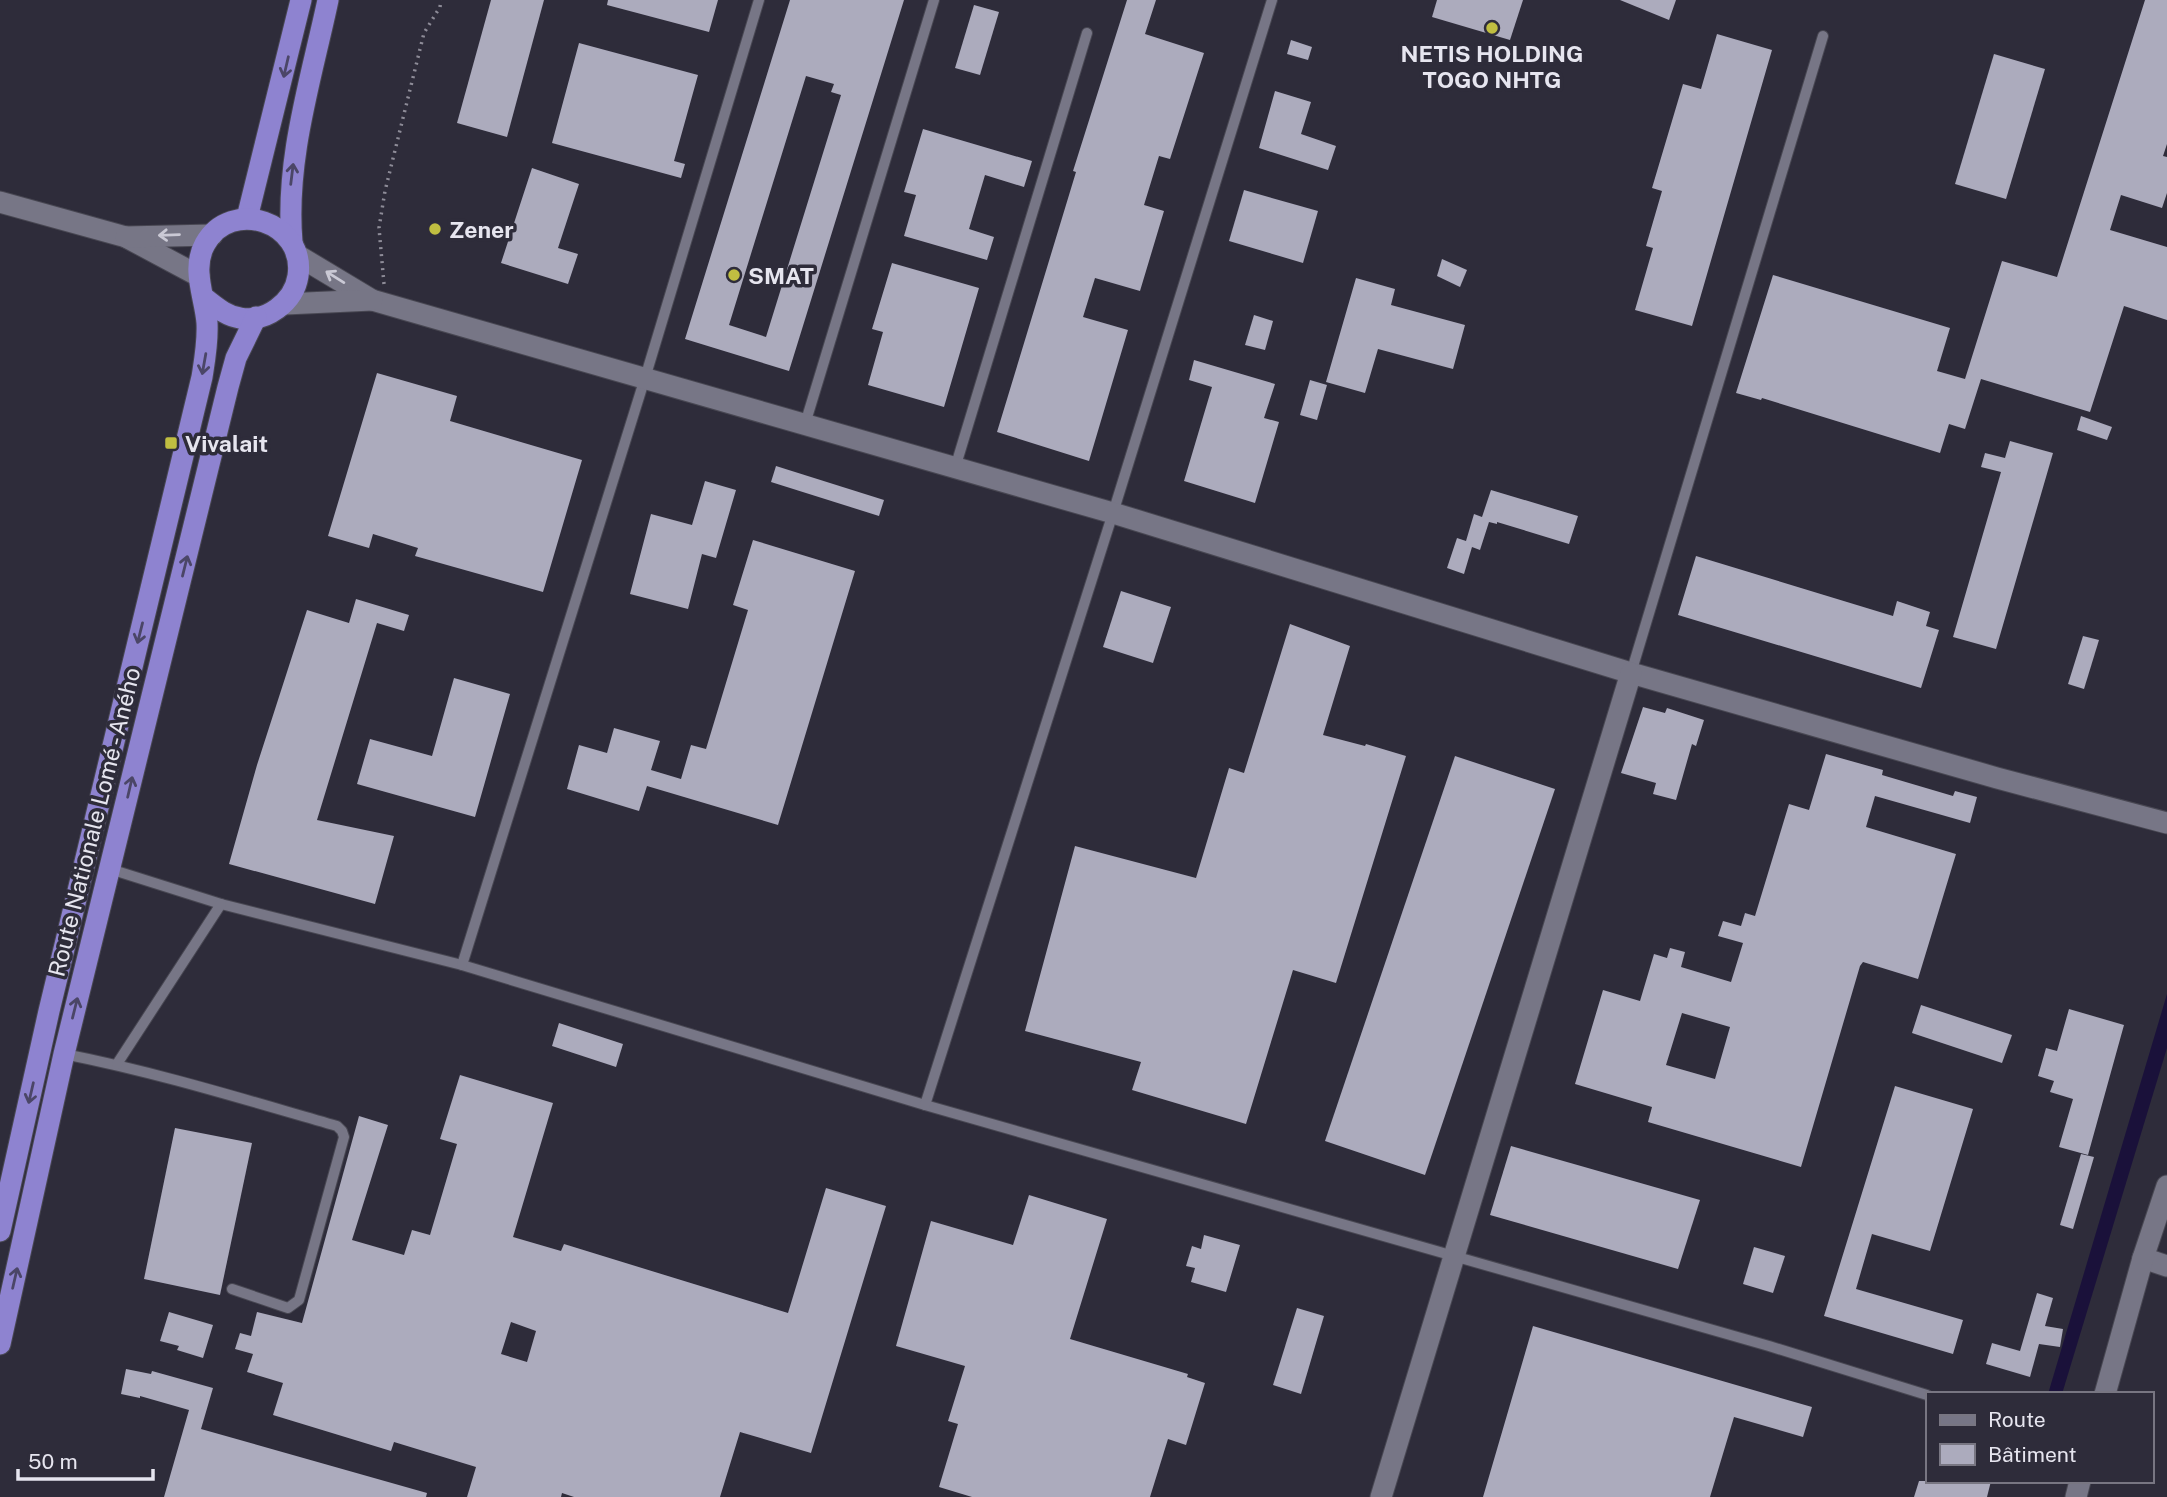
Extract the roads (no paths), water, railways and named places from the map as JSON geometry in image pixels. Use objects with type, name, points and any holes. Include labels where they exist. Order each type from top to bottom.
[{"type":"highway","points":[[247,218],[301,0]]},
{"type":"highway","points":[[295,248],[273,224],[247,218],[234,220],[212,235],[201,254],[201,286],[227,314],[252,319],[276,311],[293,292],[299,267],[289,212],[295,154],[328,0]]},
{"type":"highway","name":"Route Nationale Lomé - Aného","points":[[0,1231],[52,998],[202,377],[208,344],[201,286]]},
{"type":"highway","name":"Route Nationale Lomé - Aného","points":[[0,1345],[64,1054],[228,387],[236,358],[256,317]]},
{"type":"street","points":[[0,202],[126,237],[212,235]]},
{"type":"street","points":[[126,237],[201,286]]},
{"type":"street","points":[[295,248],[379,302],[1113,513],[1631,673],[1997,778],[2167,823]]},
{"type":"street","points":[[285,304],[379,302]]},
{"type":"street","points":[[1381,1497],[1631,673]]},
{"type":"street","points":[[2106,1392],[2143,1258],[2167,1186]]},
{"type":"street","points":[[2143,1258],[2167,1266]]},
{"type":"lane","points":[[462,965],[645,378],[759,0]]},
{"type":"lane","points":[[805,424],[934,0]]},
{"type":"lane","points":[[925,1105],[1272,0]]},
{"type":"lane","points":[[955,468],[1087,33]]},
{"type":"lane","points":[[1631,673],[1823,36]]},
{"type":"lane","points":[[110,869],[221,904],[462,965],[925,1105],[1756,1342],[1926,1395]]},
{"type":"lane","points":[[117,1064],[221,904]]},
{"type":"lane","points":[[64,1054],[117,1064],[337,1126],[342,1130],[344,1137],[299,1300],[295,1306],[288,1308],[232,1289]]},
{"type":"place","name":"NETIS HOLDING TOGO NHTG","points":[[1492,28]]},
{"type":"place","name":"Zener","points":[[435,229]]},
{"type":"place","name":"SMAT","points":[[734,275]]},
{"type":"place","name":"Vivalait","points":[[171,443]]}]
